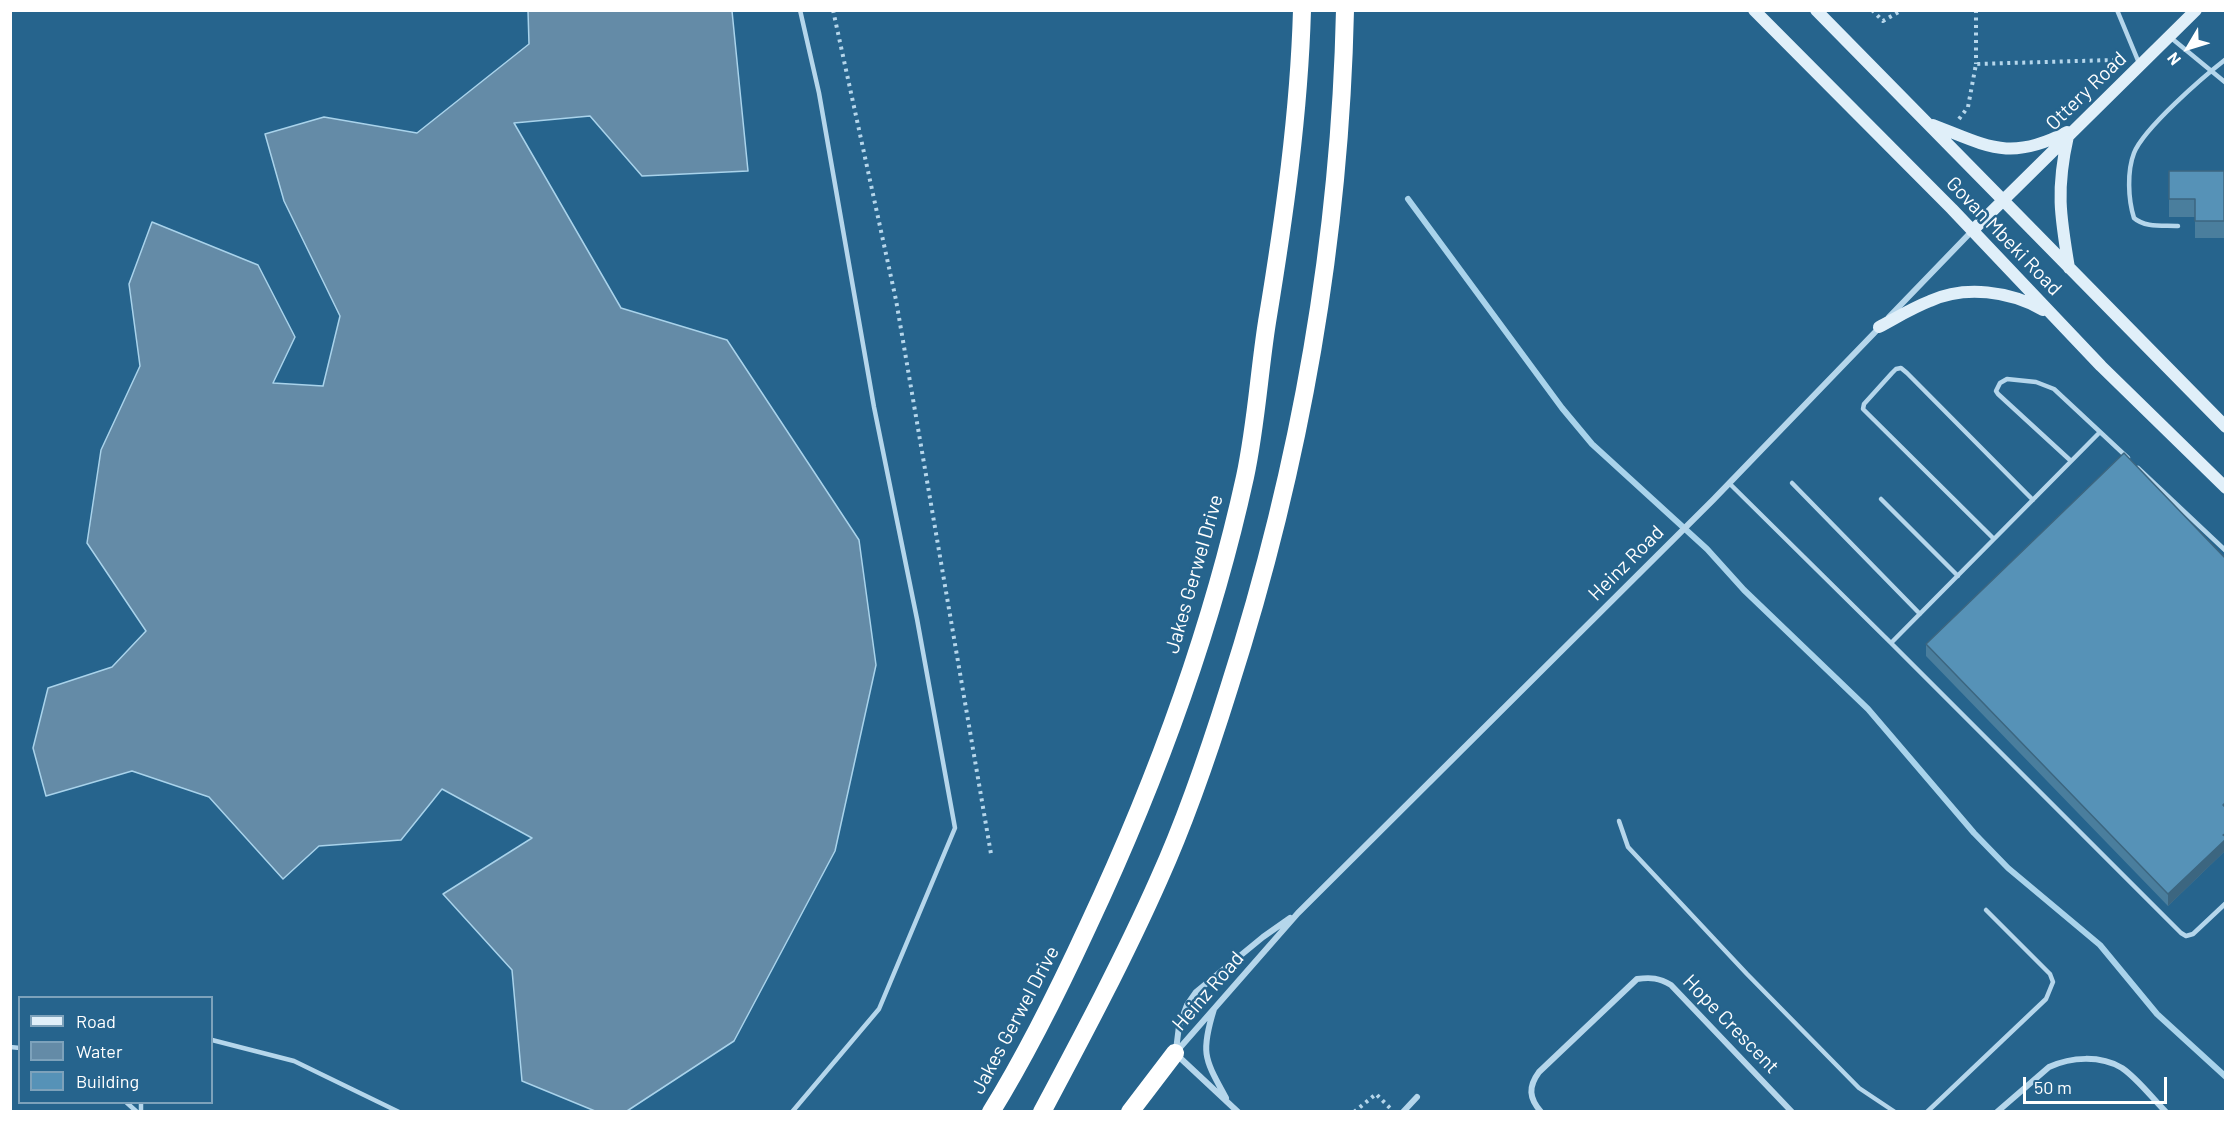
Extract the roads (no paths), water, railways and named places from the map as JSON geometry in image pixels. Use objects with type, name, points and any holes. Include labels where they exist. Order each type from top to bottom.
[{"type":"highway","name":"Jakes Gerwel Drive","points":[[991,1112],[1066,974],[1120,858],[1172,725],[1214,595],[1245,476],[1287,199],[1300,58],[1302,10]]},
{"type":"highway","points":[[1042,1112],[1100,1004],[1161,876],[1210,746],[1254,610],[1285,481],[1309,360],[1331,222],[1344,65],[1345,10]]},
{"type":"highway","points":[[1131,1112],[1175,1053]]},
{"type":"main road","name":"Govan Mbeki Road","points":[[1754,10],[1972,231],[2101,366],[2226,488]]},
{"type":"main road","name":"Govan Mbeki Road","points":[[1816,10],[2226,427]]},
{"type":"main road","name":"Ottery Road","points":[[1972,231],[2196,10]]},
{"type":"main road","points":[[1929,124],[1962,138],[2007,149],[2023,149],[2073,130]]},
{"type":"main road","points":[[2069,268],[2062,233],[2060,181],[2073,130]]},
{"type":"main road","points":[[1879,327],[1931,300],[1951,294],[1972,292],[2009,296],[2031,303],[2054,317]]},
{"type":"street","name":"Heinz Road","points":[[1175,1053],[1298,913],[1713,500],[1972,231]]},
{"type":"street","name":"Heinz Road","points":[[1175,1053],[1179,1026],[1187,1005],[1196,992],[1263,937],[1298,913]]},
{"type":"street","name":"Hope Crescent","points":[[1541,1112],[1533,1102],[1531,1091],[1531,1085],[1539,1072],[1637,979],[1646,978],[1660,979],[1671,985],[1792,1112]]},
{"type":"street","points":[[1216,1006],[1206,1035],[1206,1058],[1226,1098]]},
{"type":"street","points":[[1175,1053],[1226,1098],[1238,1112]]},
{"type":"street","points":[[1998,1112],[2049,1067],[2058,1063],[2083,1059],[2095,1059],[2121,1068],[2166,1112]]},
{"type":"street","points":[[1403,1112],[1417,1097]]},
{"type":"lane","points":[[792,1112],[879,1009],[955,828],[917,619],[874,407],[819,93],[800,10]]},
{"type":"lane","points":[[2117,10],[2140,65]]},
{"type":"lane","points":[[2170,36],[2226,84]]},
{"type":"lane","points":[[2178,226],[2139,223],[2134,218],[2130,193],[2130,170],[2134,152],[2148,131],[2226,58]]},
{"type":"lane","points":[[1994,539],[1863,409],[1864,404],[1896,369],[1901,368],[1907,373],[2033,500]]},
{"type":"lane","points":[[2071,461],[1998,394],[1996,391],[2000,383],[2007,379],[2036,382],[2055,389],[2226,551]]},
{"type":"lane","points":[[1891,643],[2100,432]]},
{"type":"lane","points":[[1729,483],[2181,933],[2186,936],[2193,934],[2226,903]]},
{"type":"lane","points":[[1792,483],[1920,614]]},
{"type":"lane","points":[[1881,499],[1958,576]]},
{"type":"lane","points":[[1619,821],[1628,848],[1747,975],[1859,1088],[1895,1112]]},
{"type":"lane","points":[[1927,1112],[2046,999],[2053,982],[2050,974],[1986,910]]},
{"type":"lane","points":[[213,1040],[294,1061],[399,1112]]},
{"type":"water","points":[[528,11],[732,11],[748,171],[642,176],[590,116],[514,123],[621,308],[727,340],[859,540],[876,665],[835,851],[734,1041],[627,1111],[595,1111],[522,1081],[512,970],[443,894],[532,838],[442,789],[401,840],[319,846],[283,879],[209,797],[132,771],[46,796],[33,748],[48,688],[112,667],[146,631],[87,543],[101,450],[140,366],[129,284],[152,222],[258,265],[295,337],[273,383],[323,386],[340,316],[284,201],[265,134],[324,117],[417,133],[529,44]]},
{"type":"waterway","points":[[1408,199],[1562,408],[1592,444],[1707,549],[1744,590],[1868,709],[1974,833],[2008,868],[2100,945],[2157,1014],[2226,1077]]}]
